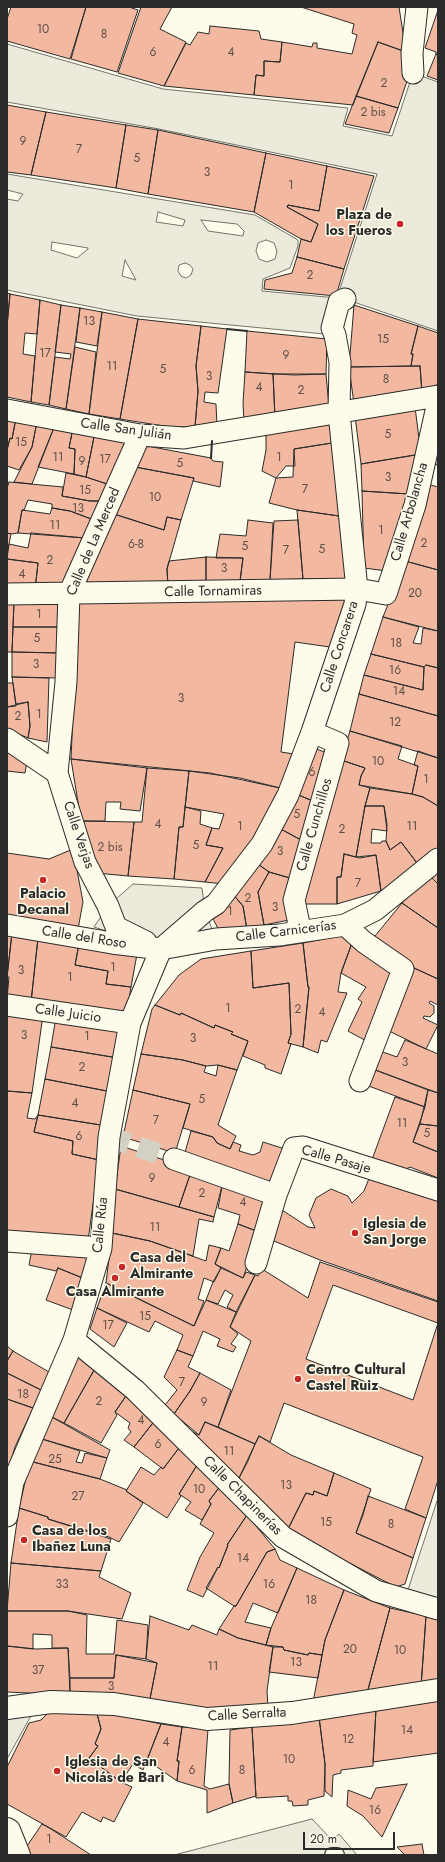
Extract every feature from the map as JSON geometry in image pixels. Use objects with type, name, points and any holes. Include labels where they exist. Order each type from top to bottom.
[{"type":"street","points":[[413,73],[412,53],[417,7]]},
{"type":"street","name":"Calle Concarera","points":[[161,949],[205,911],[216,904],[262,844],[288,794],[312,732],[356,604],[357,589],[339,413],[340,362],[335,335],[332,328],[339,302],[345,299]]},
{"type":"street","points":[[339,413],[438,396]]},
{"type":"street","name":"Calle Arbolancha","points":[[357,589],[386,594],[415,505],[438,402]]},
{"type":"street","name":"Calle San Julián","points":[[7,410],[140,435],[184,438],[339,413]]},
{"type":"street","name":"Calle de La Merced","points":[[57,773],[66,682],[69,594],[140,435]]},
{"type":"street","name":"Calle Tornamiras","points":[[7,594],[357,589]]},
{"type":"street","name":"Calle Cunchillos","points":[[293,933],[299,924],[294,900],[338,743],[312,732]]},
{"type":"street","points":[[7,739],[57,773]]},
{"type":"street","name":"Calle Verjas","points":[[57,773],[85,862],[108,906],[116,927],[161,949]]},
{"type":"street","name":"Calle Carnicerías","points":[[161,949],[216,939],[293,933],[345,925],[375,910],[438,859]]},
{"type":"street","name":"Calle del Roso","points":[[7,925],[112,943],[161,949]]},
{"type":"street","points":[[345,925],[364,942],[404,969],[360,1082]]},
{"type":"street","name":"Calle Rúa","points":[[7,1516],[13,1482],[74,1340],[101,1248],[109,1137],[130,1023],[161,949]]},
{"type":"street","name":"Calle Juicio","points":[[7,1005],[130,1023]]},
{"type":"street","name":"Calle Pasaje","points":[[276,1195],[294,1148],[303,1147],[438,1190]]},
{"type":"street","points":[[174,1158],[276,1195],[256,1262]]},
{"type":"street","points":[[7,1241],[101,1248]]},
{"type":"street","name":"Calle Chapinerías","points":[[74,1340],[135,1390],[283,1537],[376,1591],[438,1609]]},
{"type":"street","name":"Calle Serralta","points":[[7,1708],[51,1702],[114,1704],[206,1719],[292,1713],[438,1690]]},
{"type":"street","points":[[7,1829],[9,1830],[18,1852]]},
{"type":"lane","points":[[332,1855],[337,1855]]},
{"type":"shaded area","points":[[7,44],[163,89],[348,108],[343,126],[392,136],[413,73],[438,82],[438,331],[345,299],[335,335],[137,316],[7,290],[7,199],[18,201],[23,194],[7,190],[7,174],[255,215],[298,240],[298,246],[290,268],[263,279],[262,291],[337,298],[377,174],[159,129],[7,102]],"holes":[[[158,212],[185,220],[183,226],[156,222]],[[201,220],[237,224],[244,231],[243,236],[208,231]],[[266,240],[274,243],[277,251],[275,259],[267,262],[259,259],[256,251],[258,243]],[[52,242],[88,248],[77,258],[51,250]],[[125,260],[136,280],[122,276]],[[185,263],[190,265],[193,269],[191,275],[186,278],[181,276],[178,271],[179,265]]]},
{"type":"shaded area","points":[[133,884],[202,888],[205,911],[216,939],[161,949],[94,927],[108,906]]},
{"type":"shaded area","points":[[438,1498],[438,1604],[405,1599]]},
{"type":"shaded area","points":[[7,1710],[32,1714],[7,1759]]},
{"type":"shaded area","points":[[312,1819],[332,1840],[339,1834],[357,1855],[174,1855]]},
{"type":"building","points":[[11,7],[86,7],[70,59],[7,41],[7,19]]},
{"type":"building","points":[[86,7],[129,7],[138,10],[117,72],[71,59]]},
{"type":"building","points":[[141,7],[172,7],[160,29],[186,42],[164,86],[118,73]]},
{"type":"building","points":[[301,7],[399,7],[406,52],[378,42],[353,105],[254,95],[256,75],[264,76],[264,61],[280,62],[282,42],[312,47],[313,43],[317,43],[317,48],[352,54],[357,35],[352,33],[354,24]]},
{"type":"building","points":[[438,10],[438,55],[436,52],[425,48]]},
{"type":"building","points":[[210,26],[259,31],[261,39],[282,42],[280,62],[264,61],[264,76],[256,75],[254,95],[164,86],[186,43],[190,45],[198,32],[209,34]]},
{"type":"building","points":[[378,42],[406,52],[410,72],[398,108],[356,96]]},
{"type":"building","points":[[436,54],[438,55],[438,80],[427,76]]},
{"type":"building","points":[[356,96],[398,108],[389,133],[345,124]]},
{"type":"building","points":[[7,105],[46,112],[31,175],[7,172]]},
{"type":"building","points":[[46,112],[126,125],[116,188],[31,175]]},
{"type":"building","points":[[126,125],[158,130],[148,194],[116,188]]},
{"type":"building","points":[[158,130],[266,153],[254,212],[148,194]]},
{"type":"building","points":[[266,153],[327,166],[319,211],[288,205],[287,207],[318,224],[311,242],[301,239],[254,212]]},
{"type":"building","points":[[327,166],[374,176],[344,269],[297,257],[301,239],[311,242],[318,224],[287,207],[288,205],[319,211]]},
{"type":"building","points":[[297,257],[344,269],[336,296],[264,289],[265,280],[292,273]]},
{"type":"building","points":[[7,293],[10,294],[7,326]]},
{"type":"building","points":[[10,294],[40,300],[37,334],[25,333],[23,354],[35,356],[31,402],[7,397],[7,326]]},
{"type":"building","points":[[40,300],[61,305],[49,405],[31,402]]},
{"type":"building","points":[[61,305],[80,308],[66,409],[49,405],[55,357],[70,359],[71,354],[55,352]]},
{"type":"building","points":[[354,305],[418,326],[411,354],[413,354],[411,366],[349,367]]},
{"type":"building","points":[[80,308],[102,312],[97,346],[76,342]]},
{"type":"building","points":[[102,312],[138,319],[120,419],[89,414]]},
{"type":"building","points":[[138,319],[201,326],[196,366],[198,391],[195,427],[170,427],[120,419]]},
{"type":"building","points":[[201,326],[227,329],[218,393],[205,392],[204,402],[216,404],[217,426],[195,427],[198,391],[196,366]]},
{"type":"building","points":[[418,326],[438,333],[438,384],[422,393],[420,366],[411,366],[413,354],[411,354]]},
{"type":"building","points":[[247,331],[327,339],[326,374],[294,375],[245,372]]},
{"type":"building","points":[[75,347],[96,352],[89,414],[66,409]]},
{"type":"building","points":[[420,366],[422,393],[354,404],[349,367]]},
{"type":"building","points":[[245,372],[273,374],[275,418],[244,423],[243,403]]},
{"type":"building","points":[[273,374],[326,374],[329,407],[275,418]]},
{"type":"building","points":[[415,407],[421,454],[361,464],[355,416]]},
{"type":"building","points":[[7,416],[16,418],[12,439],[10,438],[7,450]]},
{"type":"building","points":[[16,418],[37,422],[32,447],[19,470],[7,466],[7,450],[10,438],[12,439]]},
{"type":"building","points":[[37,422],[55,425],[32,484],[14,482],[32,447]]},
{"type":"building","points":[[330,423],[332,443],[294,449],[295,466],[286,466],[276,478],[262,471],[266,450],[266,431]]},
{"type":"building","points":[[55,425],[73,428],[69,448],[75,449],[74,474],[38,467]]},
{"type":"building","points":[[73,428],[95,432],[86,477],[74,474],[75,449],[69,448]]},
{"type":"building","points":[[95,432],[128,442],[110,485],[86,477]]},
{"type":"building","points":[[438,436],[438,465],[431,464]]},
{"type":"building","points":[[332,443],[339,516],[297,510],[269,503],[276,478],[293,477],[294,449]]},
{"type":"building","points":[[147,446],[211,458],[213,461],[223,462],[220,487],[193,481],[194,478],[135,467]]},
{"type":"building","points":[[421,454],[409,494],[362,491],[361,464]]},
{"type":"building","points":[[135,467],[194,478],[181,520],[167,517],[164,530],[114,514]]},
{"type":"building","points":[[66,473],[86,477],[110,485],[102,501],[90,501],[62,496]]},
{"type":"building","points":[[9,482],[63,487],[62,496],[90,501],[102,501],[94,520],[70,511],[52,508],[52,504],[28,500],[24,510],[22,510],[18,533],[11,534],[7,533],[7,488]]},
{"type":"building","points":[[427,484],[438,487],[438,570],[405,561]]},
{"type":"building","points":[[362,491],[409,494],[387,571],[364,568]]},
{"type":"building","points":[[52,508],[70,511],[94,520],[85,538],[18,533],[22,510],[50,514]]},
{"type":"building","points":[[297,510],[339,516],[349,579],[303,579]]},
{"type":"building","points":[[114,514],[164,530],[167,517],[181,520],[167,569],[168,586],[81,590]]},
{"type":"building","points":[[248,520],[273,523],[270,580],[240,581],[243,558],[216,558],[220,534],[246,536]]},
{"type":"building","points":[[298,520],[303,579],[270,580],[274,521]]},
{"type":"building","points":[[7,533],[11,534],[7,554]]},
{"type":"building","points":[[31,533],[85,538],[66,590],[35,590],[38,563],[7,559],[9,544],[28,548]]},
{"type":"building","points":[[206,557],[206,582],[168,586],[167,569],[169,561]]},
{"type":"building","points":[[206,557],[243,558],[240,581],[206,582]]},
{"type":"building","points":[[7,559],[38,563],[35,590],[7,587]]},
{"type":"building","points":[[405,561],[438,570],[438,631],[383,617]]},
{"type":"building","points":[[346,597],[330,647],[295,642],[281,752],[294,754],[280,788],[210,773],[71,759],[78,600]]},
{"type":"building","points":[[14,602],[12,652],[7,652],[7,603]]},
{"type":"building","points":[[14,602],[65,603],[63,627],[13,627]]},
{"type":"building","points":[[383,617],[419,627],[413,643],[421,644],[423,628],[438,631],[438,668],[426,665],[424,667],[371,654]]},
{"type":"building","points":[[13,627],[63,627],[61,653],[12,652]]},
{"type":"building","points":[[12,652],[61,653],[59,678],[12,677]]},
{"type":"building","points":[[371,654],[424,667],[423,690],[364,675]]},
{"type":"building","points":[[426,665],[438,668],[438,716],[359,694],[364,675],[423,690],[424,667]]},
{"type":"building","points":[[12,677],[49,678],[47,742],[28,738],[30,726],[28,702],[16,704]]},
{"type":"building","points":[[7,683],[13,683],[16,706],[7,707]]},
{"type":"building","points":[[359,694],[438,716],[438,758],[350,731]]},
{"type":"building","points":[[28,702],[30,726],[28,738],[7,729],[7,707]]},
{"type":"building","points":[[350,731],[402,746],[398,759],[418,766],[412,794],[359,785],[365,768],[341,760]]},
{"type":"building","points":[[311,747],[330,754],[315,802],[294,793]]},
{"type":"building","points":[[7,748],[27,762],[25,773],[7,771]]},
{"type":"building","points":[[418,751],[438,758],[438,806],[423,797],[412,794],[418,766],[414,765]]},
{"type":"building","points":[[71,759],[147,768],[140,811],[120,809],[121,802],[106,802],[105,821],[81,821]]},
{"type":"building","points":[[341,760],[365,768],[359,785],[370,788],[365,806],[356,857],[344,854],[341,877],[337,877],[337,904],[306,904],[304,901]]},
{"type":"building","points":[[147,768],[189,771],[183,827],[179,827],[174,879],[128,876],[134,822],[142,822]]},
{"type":"building","points":[[189,771],[240,778],[280,788],[253,842],[224,884],[205,882],[223,848],[206,845],[212,828],[219,829],[224,814],[185,807]]},
{"type":"building","points":[[370,788],[412,794],[423,797],[438,806],[438,852],[420,867],[401,842],[390,850],[386,841],[387,824],[384,806],[365,806]]},
{"type":"building","points":[[294,793],[315,802],[303,841],[277,827]]},
{"type":"building","points":[[365,806],[384,806],[387,831],[372,829],[371,843],[381,843],[382,841],[386,841],[390,850],[401,842],[420,867],[381,891],[376,855],[356,857]]},
{"type":"building","points":[[185,807],[201,811],[200,824],[212,828],[206,845],[223,848],[205,882],[174,879],[179,827],[183,827]]},
{"type":"building","points":[[81,821],[134,822],[128,876],[96,873]]},
{"type":"building","points":[[277,827],[303,841],[290,878],[269,872],[255,862]]},
{"type":"building","name":"Palacio Decanal","points":[[73,849],[83,902],[78,929],[7,916],[7,853],[49,859]]},
{"type":"building","points":[[344,854],[360,858],[376,855],[381,891],[337,904],[337,877],[341,877]]},
{"type":"building","points":[[255,862],[269,872],[258,892],[264,925],[247,930],[243,906],[231,892]]},
{"type":"building","points":[[438,869],[438,884],[430,876]]},
{"type":"building","points":[[269,872],[290,878],[289,920],[264,925],[258,892]]},
{"type":"building","points":[[430,876],[438,884],[438,928],[402,903]]},
{"type":"building","points":[[231,892],[243,906],[247,930],[222,936],[212,917]]},
{"type":"building","points":[[402,903],[438,928],[438,979],[414,968],[371,941]]},
{"type":"building","points":[[7,932],[12,933],[7,977]]},
{"type":"building","points":[[12,933],[38,938],[31,1002],[7,999],[9,977],[7,977]]},
{"type":"building","points":[[341,936],[352,943],[341,973],[338,992],[347,993],[327,1042],[321,1040],[318,1053],[303,1047],[309,987],[303,943]]},
{"type":"building","points":[[38,938],[79,944],[75,965],[108,971],[106,984],[131,987],[126,1018],[31,1002]]},
{"type":"building","points":[[303,943],[309,987],[303,1047],[288,1043],[291,1034],[289,983],[253,988],[251,951]]},
{"type":"building","points":[[352,943],[397,972],[370,1043],[348,1031],[362,1002],[358,999],[366,987],[341,973]]},
{"type":"building","points":[[79,944],[137,954],[131,987],[106,984],[108,971],[75,965]]},
{"type":"building","points":[[251,951],[253,988],[289,983],[291,1034],[288,1043],[291,1044],[281,1074],[265,1068],[265,1065],[243,1056],[248,1041],[231,1034],[233,1032],[215,1025],[214,1028],[181,1013],[180,1015],[155,1005],[179,975],[201,959]]},
{"type":"building","points":[[414,968],[438,979],[438,1005],[430,1001],[429,1003],[434,1006],[434,1013],[430,1017],[424,1016],[423,1018],[438,1025],[426,1049],[385,1029]]},
{"type":"building","points":[[155,1005],[180,1015],[181,1013],[214,1028],[215,1025],[233,1032],[231,1034],[248,1041],[237,1070],[218,1065],[206,1066],[183,1060],[141,1054],[152,1009]]},
{"type":"building","points":[[7,1011],[43,1015],[32,1093],[7,1091]]},
{"type":"building","points":[[56,1017],[123,1027],[118,1058],[51,1047]]},
{"type":"building","points":[[405,1040],[438,1054],[438,1093],[370,1068],[377,1050],[397,1057]]},
{"type":"building","points":[[51,1047],[118,1058],[112,1092],[45,1079]]},
{"type":"building","points":[[141,1054],[183,1060],[206,1066],[204,1072],[216,1076],[218,1065],[237,1070],[218,1125],[236,1136],[230,1149],[217,1143],[213,1137],[183,1128],[190,1104],[133,1090]]},
{"type":"building","points":[[370,1068],[428,1090],[425,1107],[366,1085]]},
{"type":"building","points":[[45,1079],[112,1092],[107,1126],[38,1115]]},
{"type":"building","points":[[133,1090],[190,1104],[176,1150],[178,1154],[123,1137]]},
{"type":"building","points":[[428,1090],[438,1093],[438,1126],[420,1124]]},
{"type":"building","points":[[7,1091],[32,1093],[27,1118],[35,1119],[38,1115],[34,1132],[73,1141],[72,1154],[99,1160],[88,1241],[7,1234]]},
{"type":"building","points":[[395,1097],[425,1107],[413,1142],[438,1152],[438,1178],[410,1167],[406,1169],[379,1160],[370,1165]]},
{"type":"building","points":[[38,1115],[107,1126],[99,1160],[72,1154],[73,1141],[34,1132]]},
{"type":"building","points":[[420,1124],[438,1126],[438,1152],[413,1142]]},
{"type":"building","points":[[191,1131],[213,1137],[217,1143],[230,1149],[233,1142],[241,1145],[239,1151],[253,1155],[260,1152],[263,1142],[288,1150],[274,1187],[184,1156]]},
{"type":"building","points":[[121,1146],[192,1169],[179,1207],[115,1189]]},
{"type":"building","points":[[192,1169],[223,1182],[214,1217],[179,1207]]},
{"type":"building","name":"Iglesia de San Jorge","points":[[370,1176],[438,1199],[438,1301],[320,1260],[269,1239],[279,1208],[308,1227],[315,1228],[309,1215],[316,1198],[331,1189],[348,1196],[352,1203],[364,1191]]},
{"type":"building","points":[[223,1182],[269,1198],[259,1232],[238,1224],[240,1215],[218,1208]]},
{"type":"building","points":[[115,1189],[214,1217],[213,1222],[199,1219],[193,1256],[150,1241],[112,1233]]},
{"type":"building","points":[[238,1224],[259,1232],[243,1278],[215,1264],[221,1248],[229,1251]]},
{"type":"building","points":[[112,1233],[150,1241],[206,1261],[209,1245],[221,1248],[215,1264],[221,1268],[214,1282],[204,1278],[198,1299],[204,1301],[194,1326],[106,1283]]},
{"type":"building","points":[[32,1249],[86,1257],[89,1261],[85,1279],[58,1268],[56,1271],[29,1265]]},
{"type":"building","name":"Centro Cultural Castel Ruiz","points":[[320,1262],[438,1302],[438,1323],[438,1480],[426,1518],[405,1509],[423,1457],[284,1403],[270,1442],[259,1436],[255,1444],[218,1427],[251,1341],[230,1327],[255,1275],[258,1276],[262,1269],[308,1298]],"holes":[[[333,1285],[438,1323],[413,1400],[306,1359]]]},
{"type":"building","points":[[58,1268],[85,1279],[73,1310],[46,1300]]},
{"type":"building","points":[[221,1268],[243,1278],[246,1272],[255,1275],[236,1312],[227,1307],[233,1295],[225,1290],[218,1304],[206,1300],[213,1282]]},
{"type":"building","points":[[106,1283],[194,1326],[206,1300],[236,1312],[230,1327],[238,1334],[231,1344],[236,1347],[233,1352],[217,1346],[220,1339],[203,1331],[193,1356],[177,1350],[183,1335],[155,1321],[149,1332],[97,1308]]},
{"type":"building","points":[[97,1308],[127,1323],[114,1347],[90,1329]]},
{"type":"building","points":[[7,1346],[13,1351],[7,1361]]},
{"type":"building","points":[[177,1350],[193,1356],[188,1367],[200,1373],[174,1414],[165,1405],[177,1390],[164,1377]]},
{"type":"building","points":[[13,1351],[49,1372],[41,1390],[7,1373],[7,1361]]},
{"type":"building","points":[[80,1353],[97,1365],[64,1423],[50,1416]]},
{"type":"building","points":[[97,1365],[128,1393],[115,1412],[117,1415],[101,1443],[64,1423]]},
{"type":"building","points":[[7,1373],[41,1390],[33,1408],[7,1399]]},
{"type":"building","points":[[200,1373],[231,1390],[218,1427],[205,1422],[199,1435],[174,1414]]},
{"type":"building","points":[[128,1393],[156,1419],[134,1447],[124,1440],[131,1432],[128,1428],[130,1423],[115,1412]]},
{"type":"building","points":[[7,1399],[33,1408],[15,1447],[7,1473]]},
{"type":"building","points":[[50,1416],[110,1450],[107,1458],[42,1439]]},
{"type":"building","points":[[156,1419],[182,1444],[163,1469],[134,1447]]},
{"type":"building","points":[[205,1422],[255,1444],[237,1482],[194,1440],[193,1432],[199,1435]]},
{"type":"building","points":[[259,1436],[291,1455],[334,1473],[327,1496],[314,1491],[313,1495],[306,1493],[287,1531],[237,1482]]},
{"type":"building","points":[[42,1439],[80,1451],[76,1462],[82,1463],[85,1453],[107,1458],[100,1479],[33,1462]]},
{"type":"building","points":[[182,1444],[199,1462],[179,1494],[181,1496],[167,1518],[126,1491],[141,1467],[154,1475],[161,1467],[163,1469]]},
{"type":"building","points":[[33,1462],[100,1479],[127,1490],[126,1491],[143,1503],[119,1542],[109,1537],[48,1519],[48,1517],[19,1508],[26,1478]]},
{"type":"building","points":[[199,1462],[221,1485],[209,1501],[211,1504],[202,1520],[185,1510],[191,1502],[179,1494]]},
{"type":"building","points":[[334,1473],[371,1489],[356,1533],[413,1558],[405,1584],[396,1587],[287,1531],[306,1493],[313,1495],[314,1491],[327,1496]]},
{"type":"building","points":[[221,1485],[247,1515],[227,1545],[219,1568],[218,1567],[203,1597],[187,1590],[200,1557],[214,1533],[200,1524],[211,1504],[209,1501]]},
{"type":"building","points":[[368,1496],[426,1518],[413,1558],[356,1533]]},
{"type":"building","points":[[19,1508],[111,1539],[101,1571],[11,1563]]},
{"type":"building","points":[[247,1515],[275,1549],[267,1552],[236,1606],[234,1606],[206,1588],[218,1567],[219,1568],[227,1545]]},
{"type":"building","points":[[275,1549],[280,1560],[297,1568],[278,1613],[253,1603],[245,1622],[271,1628],[266,1645],[238,1638],[219,1629],[234,1606],[236,1606],[267,1552]]},
{"type":"building","points":[[11,1563],[101,1571],[99,1577],[131,1593],[122,1619],[68,1611],[7,1611]]},
{"type":"building","points":[[297,1568],[344,1590],[325,1640],[322,1655],[309,1653],[308,1655],[284,1650],[283,1647],[266,1645],[271,1628]]},
{"type":"building","points":[[344,1590],[390,1608],[366,1697],[313,1702],[325,1640]]},
{"type":"building","points":[[390,1608],[426,1616],[421,1687],[366,1697]]},
{"type":"building","points":[[7,1611],[68,1611],[87,1615],[86,1654],[114,1654],[117,1620],[148,1625],[146,1659],[116,1655],[114,1678],[70,1678],[68,1648],[52,1648],[52,1635],[33,1634],[33,1649],[7,1646]]},
{"type":"building","points":[[150,1616],[189,1630],[192,1625],[217,1635],[219,1629],[238,1638],[273,1647],[267,1691],[268,1708],[181,1710],[149,1704],[157,1663],[146,1659]]},
{"type":"building","points":[[426,1616],[438,1619],[438,1683],[421,1687]]},
{"type":"building","points":[[7,1646],[36,1649],[68,1648],[70,1695],[7,1692]]},
{"type":"building","points":[[273,1647],[283,1647],[284,1650],[308,1655],[309,1653],[322,1655],[318,1678],[269,1672]]},
{"type":"building","points":[[116,1655],[157,1663],[149,1704],[70,1695],[70,1678],[114,1678]]},
{"type":"building","points":[[438,1699],[438,1753],[373,1762],[376,1709]]},
{"type":"building","name":"Iglesia de San Nicolás de Bari","points":[[53,1708],[96,1710],[101,1729],[95,1744],[98,1746],[89,1758],[121,1782],[132,1787],[114,1822],[103,1817],[101,1822],[82,1812],[66,1837],[7,1804],[7,1767],[29,1723],[41,1720]]},
{"type":"building","points":[[376,1709],[373,1766],[341,1770],[341,1773],[333,1775],[332,1797],[325,1791],[325,1764],[319,1717]]},
{"type":"building","points":[[96,1710],[161,1724],[143,1770],[133,1764],[121,1782],[89,1758],[98,1746],[95,1744],[101,1729]]},
{"type":"building","points":[[319,1717],[325,1764],[324,1796],[308,1800],[308,1805],[293,1806],[292,1801],[288,1801],[288,1796],[256,1798],[252,1727]]},
{"type":"building","points":[[161,1724],[182,1727],[177,1761],[179,1761],[177,1781],[147,1760]]},
{"type":"building","points":[[182,1727],[208,1729],[204,1786],[210,1789],[229,1784],[233,1803],[207,1813],[207,1790],[177,1781],[179,1761],[177,1761]]},
{"type":"building","points":[[252,1727],[256,1796],[233,1803],[229,1784],[230,1730]]},
{"type":"building","points":[[407,1784],[382,1837],[363,1816],[347,1806],[348,1790],[371,1799],[376,1788]]},
{"type":"building","points":[[42,1824],[91,1855],[28,1855],[23,1852]]},
{"type":"building","points":[[422,1844],[424,1855],[405,1855],[397,1847]]},
{"type":"tunnel","points":[[109,1137],[174,1159]]},
{"type":"wall","points":[[227,329],[247,331]]},
{"type":"wall","points":[[211,458],[212,441]]},
{"type":"place","name":"Plaza de los Fueros","points":[[400,224]]},
{"type":"place","name":"Palacio Decanal","points":[[43,880]]},
{"type":"place","name":"Iglesia de San Jorge","points":[[355,1233]]},
{"type":"place","name":"Casa del Almirante","points":[[122,1267]]},
{"type":"place","name":"Casa Almirante","points":[[115,1278]]},
{"type":"place","name":"Centro Cultural Castel Ruiz","points":[[298,1379]]},
{"type":"place","name":"Casa de los Ibañez Luna","points":[[24,1540]]},
{"type":"place","name":"Iglesia de San Nicolás de Bari","points":[[57,1771]]}]
